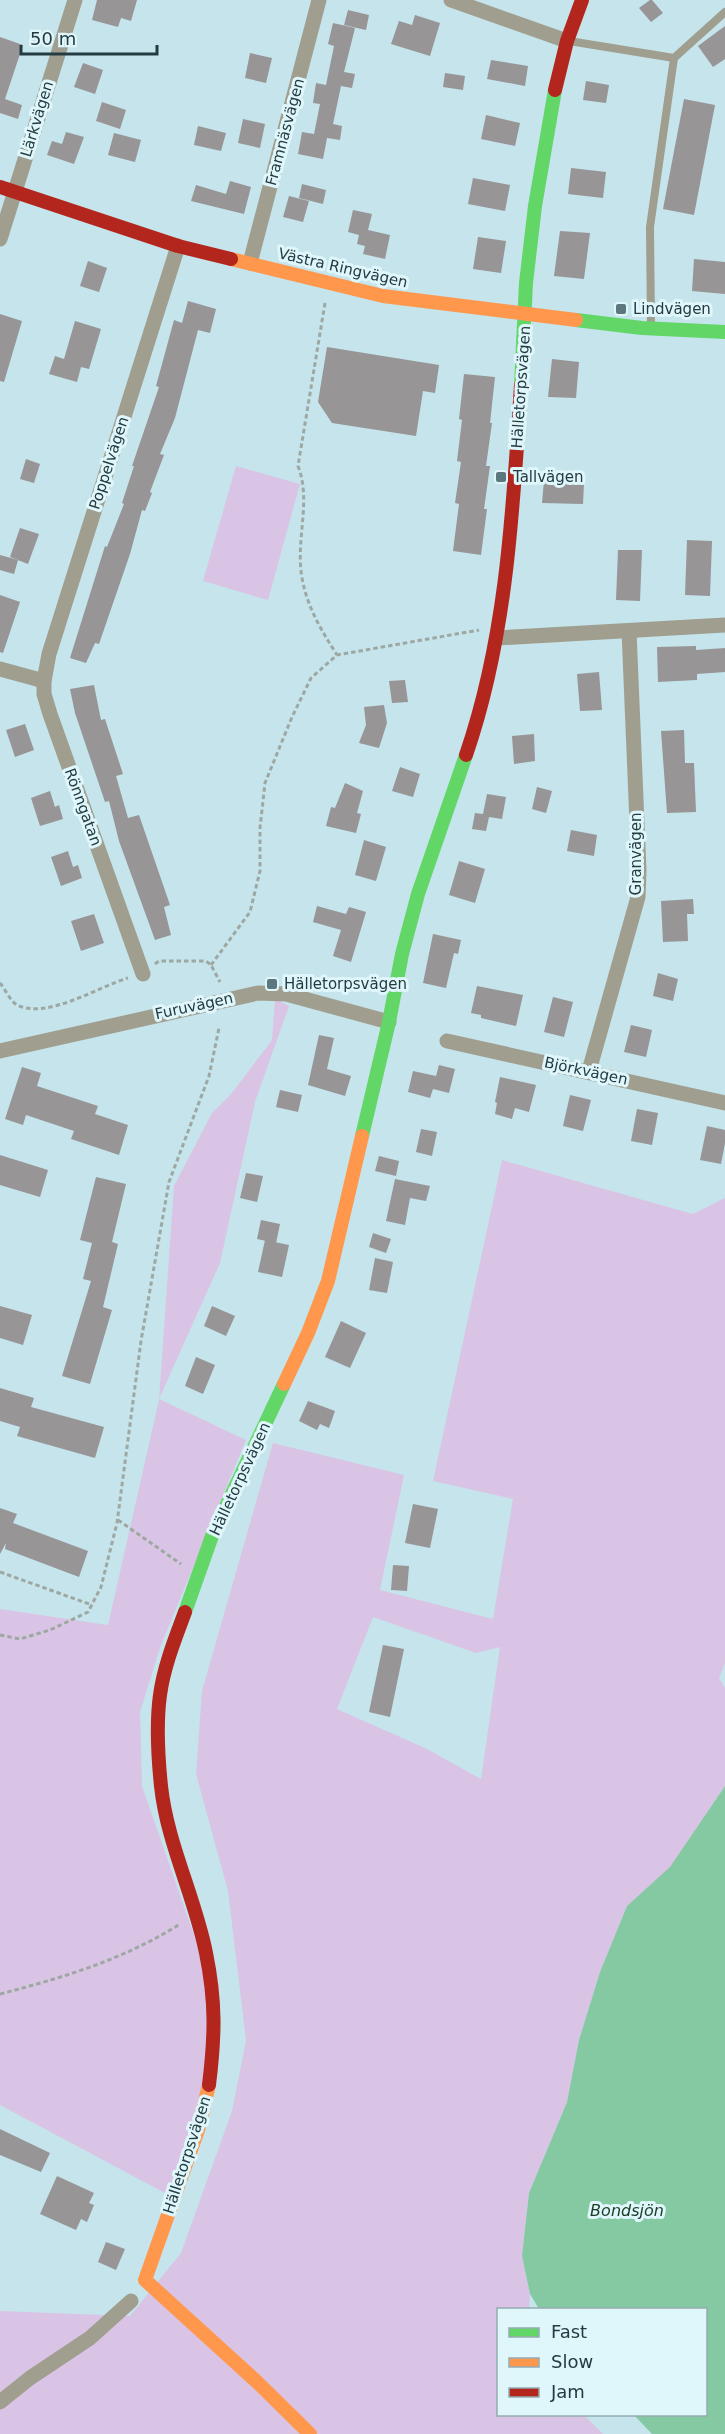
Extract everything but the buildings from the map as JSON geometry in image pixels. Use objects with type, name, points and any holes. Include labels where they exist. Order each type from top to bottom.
[{"type":"street","name":"Lärkvägen","points":[[0,239],[7,190],[75,0]]},
{"type":"street","name":"Framnäsvägen","points":[[250,263],[319,0]]},
{"type":"street","points":[[451,0],[567,40]]},
{"type":"street","name":"Hälletorpsvägen","points":[[310,2434],[257,2382],[145,2280],[198,2130],[213,2066],[215,2032],[213,1995],[206,1952],[166,1816],[161,1787],[158,1728],[160,1695],[168,1660],[212,1536],[308,1333],[328,1281],[389,1022],[402,954],[418,894],[471,740],[497,638],[514,500],[526,283],[535,206],[549,116],[567,40],[582,0]]},
{"type":"street","name":"Västra Ringvägen","points":[[7,190],[178,246],[383,296],[526,315],[651,328],[725,332]]},
{"type":"street","name":"Poppelvägen","points":[[44,681],[49,654],[178,246]]},
{"type":"street","points":[[497,638],[725,625]]},
{"type":"street","name":"Granvägen","points":[[589,1071],[638,897],[639,871],[629,631]]},
{"type":"street","points":[[0,669],[44,681]]},
{"type":"street","name":"Rönngatan","points":[[44,681],[44,694],[50,714],[143,974]]},
{"type":"street","name":"Furuvägen","points":[[0,1051],[258,993],[286,994],[389,1022]]},
{"type":"street","name":"Björkvägen","points":[[447,1041],[725,1102]]},
{"type":"street","points":[[0,2402],[30,2378],[90,2338],[131,2301]]},
{"type":"lane","points":[[651,328],[650,227],[674,57],[725,12]]},
{"type":"lane","points":[[567,40],[674,57]]},
{"type":"path","points":[[329,284],[298,466],[304,481],[301,571],[313,616],[337,655]]},
{"type":"path","points":[[211,965],[250,912],[260,871],[260,828],[264,783],[311,678],[337,655],[478,629],[497,638]]},
{"type":"path","points":[[0,983],[16,1005],[35,1009],[80,999],[124,979],[143,974],[159,961],[206,961],[211,965],[220,982]]},
{"type":"path","points":[[0,1635],[20,1639],[50,1630],[88,1612],[101,1587],[118,1520],[141,1341],[169,1182],[209,1076],[219,1028]]},
{"type":"path","points":[[118,1520],[197,1575]]},
{"type":"path","points":[[0,1572],[92,1605]]},
{"type":"path","points":[[0,1994],[41,1984],[108,1961],[169,1931],[196,1914]]},
{"type":"shaded area","points":[[236,466],[300,484],[268,600],[203,581]]},
{"type":"shaded area","points":[[275,999],[289,1006],[255,1102],[220,1263],[159,1399],[174,1186],[212,1113],[232,1093],[272,1040]]},
{"type":"shaded area","points":[[502,1160],[693,1214],[725,1198],[725,1663],[719,1678],[725,1688],[725,1786],[670,1868],[627,1906],[600,1972],[579,2040],[567,2102],[529,2193],[522,2256],[530,2294],[529,2308],[497,2308],[497,2416],[585,2416],[603,2434],[0,2434],[0,2311],[130,2316],[181,2253],[232,2111],[246,2040],[228,1891],[196,1774],[202,1691],[273,1443],[404,1475],[380,1590],[493,1619],[513,1499],[433,1481]],"holes":[[[373,1617],[476,1653],[500,1647],[481,1779],[427,1749],[337,1709]]]},
{"type":"shaded area","points":[[159,1399],[246,1440],[161,1645],[140,1712],[142,1786],[211,1984],[207,2118],[178,2200],[0,2105],[0,1609],[108,1625]]},
{"type":"water","name":"Bondsjön","points":[[725,1786],[725,2434],[652,2434],[635,2416],[707,2416],[707,2308],[538,2308],[530,2294],[522,2256],[529,2193],[567,2102],[579,2040],[600,1972],[627,1906],[670,1867]]},
{"type":"traffic: fast","points":[[521,385],[526,283],[535,206],[555,90]]},
{"type":"traffic: fast","points":[[576,320],[642,328],[725,332]]},
{"type":"traffic: fast","points":[[362,1136],[389,1022],[402,954],[418,894],[466,755]]},
{"type":"traffic: fast","points":[[185,1612],[212,1536],[284,1384]]},
{"type":"traffic: slow","points":[[231,259],[383,296],[576,320]]},
{"type":"traffic: slow","points":[[284,1384],[308,1333],[328,1281],[362,1136]]},
{"type":"traffic: slow","points":[[209,2085],[198,2130],[145,2280],[257,2382],[310,2434]]},
{"type":"traffic: jam","points":[[555,90],[567,41],[582,0]]},
{"type":"traffic: jam","points":[[0,187],[178,246],[231,259]]},
{"type":"traffic: jam","points":[[466,755],[491,664],[506,572],[521,385]]},
{"type":"traffic: jam","points":[[185,1612],[170,1653],[162,1684],[158,1717],[158,1752],[164,1807],[201,1932],[212,1987],[214,2019],[209,2085]]},
{"type":"place","name":"Lindvägen","points":[[621,309]]},
{"type":"place","name":"Tallvägen","points":[[501,477]]},
{"type":"place","name":"Hälletorpsvägen","points":[[272,984]]}]
